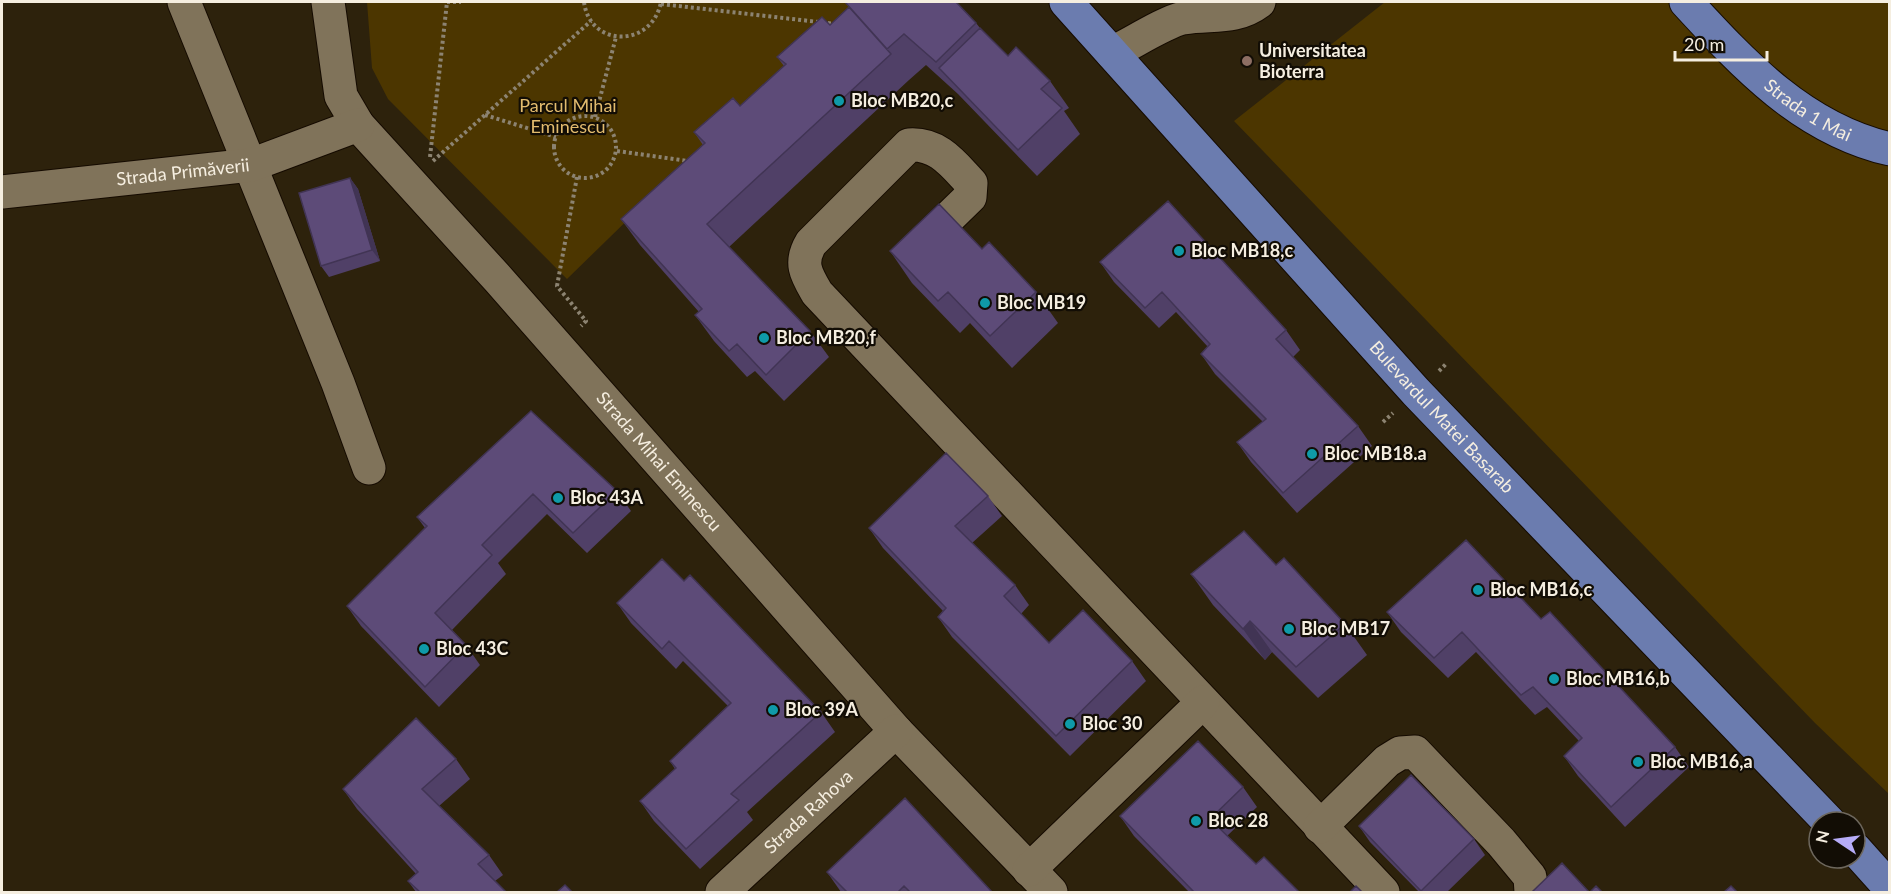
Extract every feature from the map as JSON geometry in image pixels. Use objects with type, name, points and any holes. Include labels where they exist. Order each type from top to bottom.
[{"type":"main road","name":"Bulevardul Matei Basarab","points":[[1066,2],[1416,392],[1817,810]]},
{"type":"main road","name":"Strada 1 Mai","points":[[1686,2],[1790,104],[1825,125],[1868,144],[1890,149]]},
{"type":"main road","points":[[1867,862],[1890,888]]},
{"type":"street","points":[[184,2],[338,383],[369,468]]},
{"type":"street","name":"Strada Mihai Eminescu","points":[[328,2],[341,96],[358,125],[896,731],[1040,881]]},
{"type":"street","points":[[1112,53],[1182,18],[1231,15],[1249,9],[1259,2]]},
{"type":"street","name":"Strada Primăverii","points":[[2,192],[251,165],[358,125]]},
{"type":"street","points":[[931,235],[970,198],[971,183],[935,148],[922,144],[909,145],[811,243],[804,255],[804,272],[817,293],[1383,892]]},
{"type":"street","points":[[1040,881],[1203,702]]},
{"type":"street","name":"Strada Rahova","points":[[722,892],[896,731]]},
{"type":"street","points":[[1320,827],[1387,761],[1400,753],[1415,752],[1502,842],[1530,877],[1531,892]]},
{"type":"path","points":[[461,2],[446,2],[429,164],[591,21]]},
{"type":"path","points":[[584,2],[591,21],[600,30],[616,36],[639,34],[651,25],[661,3],[836,24]]},
{"type":"path","points":[[595,117],[616,36]]},
{"type":"path","points":[[485,115],[556,137]]},
{"type":"path","points":[[595,117],[605,123],[612,132],[617,151],[610,165],[602,173],[590,177],[577,177],[566,171],[558,161],[554,150],[556,137],[562,127],[572,119],[595,117]]},
{"type":"path","points":[[617,151],[688,161]]},
{"type":"path","points":[[557,347],[586,321],[556,286],[577,177]]},
{"type":"green space","name":"Parcul Mihai Eminescu","points":[[367,2],[863,2],[688,161],[567,279],[388,99],[372,68]]},
{"type":"green space","points":[[1385,2],[1889,2],[1889,794],[1815,723],[1234,121]]},
{"type":"building","points":[[845,2],[956,2],[976,23],[936,62],[904,34],[887,49]]},
{"type":"building","points":[[849,7],[891,54],[707,224],[810,331],[766,375],[737,344],[729,351],[695,315],[702,309],[621,219],[705,143],[694,132],[733,98],[740,106],[786,64],[777,57],[822,17],[830,25]]},
{"type":"building","points":[[980,28],[1008,56],[1016,47],[1050,81],[1041,89],[1062,108],[1018,150],[939,68]]},
{"type":"building","points":[[350,178],[372,250],[321,266],[299,193]]},
{"type":"building","points":[[1168,201],[1286,330],[1276,339],[1358,426],[1283,493],[1237,442],[1266,419],[1201,354],[1210,344],[1162,292],[1145,308],[1100,262]]},
{"type":"building","points":[[939,204],[982,249],[989,242],[1036,292],[990,336],[948,292],[938,301],[890,251]]},
{"type":"building","points":[[531,411],[617,491],[573,533],[533,494],[482,545],[492,555],[435,613],[466,645],[425,687],[347,606],[427,526],[417,517]]},
{"type":"building","points":[[946,453],[988,496],[955,526],[1015,585],[1004,596],[1049,643],[1083,610],[1132,661],[1056,736],[938,617],[946,608],[869,528]]},
{"type":"building","name":"Bloc MB17","points":[[1244,531],[1276,565],[1284,558],[1345,624],[1296,667],[1250,621],[1243,629],[1191,574]]},
{"type":"building","points":[[1466,540],[1541,619],[1550,612],[1675,747],[1611,807],[1564,756],[1582,738],[1533,687],[1521,695],[1462,632],[1434,658],[1387,612]]},
{"type":"building","points":[[662,559],[684,581],[690,575],[821,712],[731,794],[739,800],[686,849],[640,801],[676,768],[670,761],[731,703],[669,641],[662,649],[617,603]]},
{"type":"building","points":[[416,718],[456,759],[422,789],[489,855],[478,864],[506,892],[420,892],[408,881],[418,872],[343,789]]},
{"type":"building","points":[[1198,741],[1243,787],[1210,819],[1256,864],[1264,857],[1299,892],[1194,892],[1120,816]]},
{"type":"building","points":[[1411,775],[1474,839],[1421,891],[1359,826]]},
{"type":"building","points":[[905,798],[992,892],[910,892],[904,886],[898,892],[847,892],[827,872]]},
{"type":"building","points":[[1562,863],[1589,892],[1532,892]]},
{"type":"building","points":[[565,885],[572,892],[557,892]]},
{"type":"building","points":[[1356,886],[1362,892],[1350,892]]},
{"type":"building","points":[[1596,886],[1602,892],[1590,892]]},
{"type":"building","points":[[1731,886],[1737,892],[1724,892]]},
{"type":"place","name":"Universitatea Bioterra","points":[[1247,61]]},
{"type":"place","name":"Bloc MB20,c","points":[[839,101]]},
{"type":"place","name":"Bloc MB18,c","points":[[1179,251]]},
{"type":"place","name":"Bloc MB19","points":[[985,303]]},
{"type":"place","name":"Bloc MB20,f","points":[[764,338]]},
{"type":"place","name":"Bloc MB18.a","points":[[1312,454]]},
{"type":"place","name":"Bloc 43A","points":[[558,498]]},
{"type":"place","name":"Bloc MB16,c","points":[[1478,590]]},
{"type":"place","name":"Bloc MB17","points":[[1289,629]]},
{"type":"place","name":"Bloc 43C","points":[[424,649]]},
{"type":"place","name":"Bloc MB16,b","points":[[1554,679]]},
{"type":"place","name":"Bloc 39A","points":[[773,710]]},
{"type":"place","name":"Bloc 30","points":[[1070,724]]},
{"type":"place","name":"Bloc MB16,a","points":[[1638,762]]},
{"type":"place","name":"Bloc 28","points":[[1196,821]]}]
